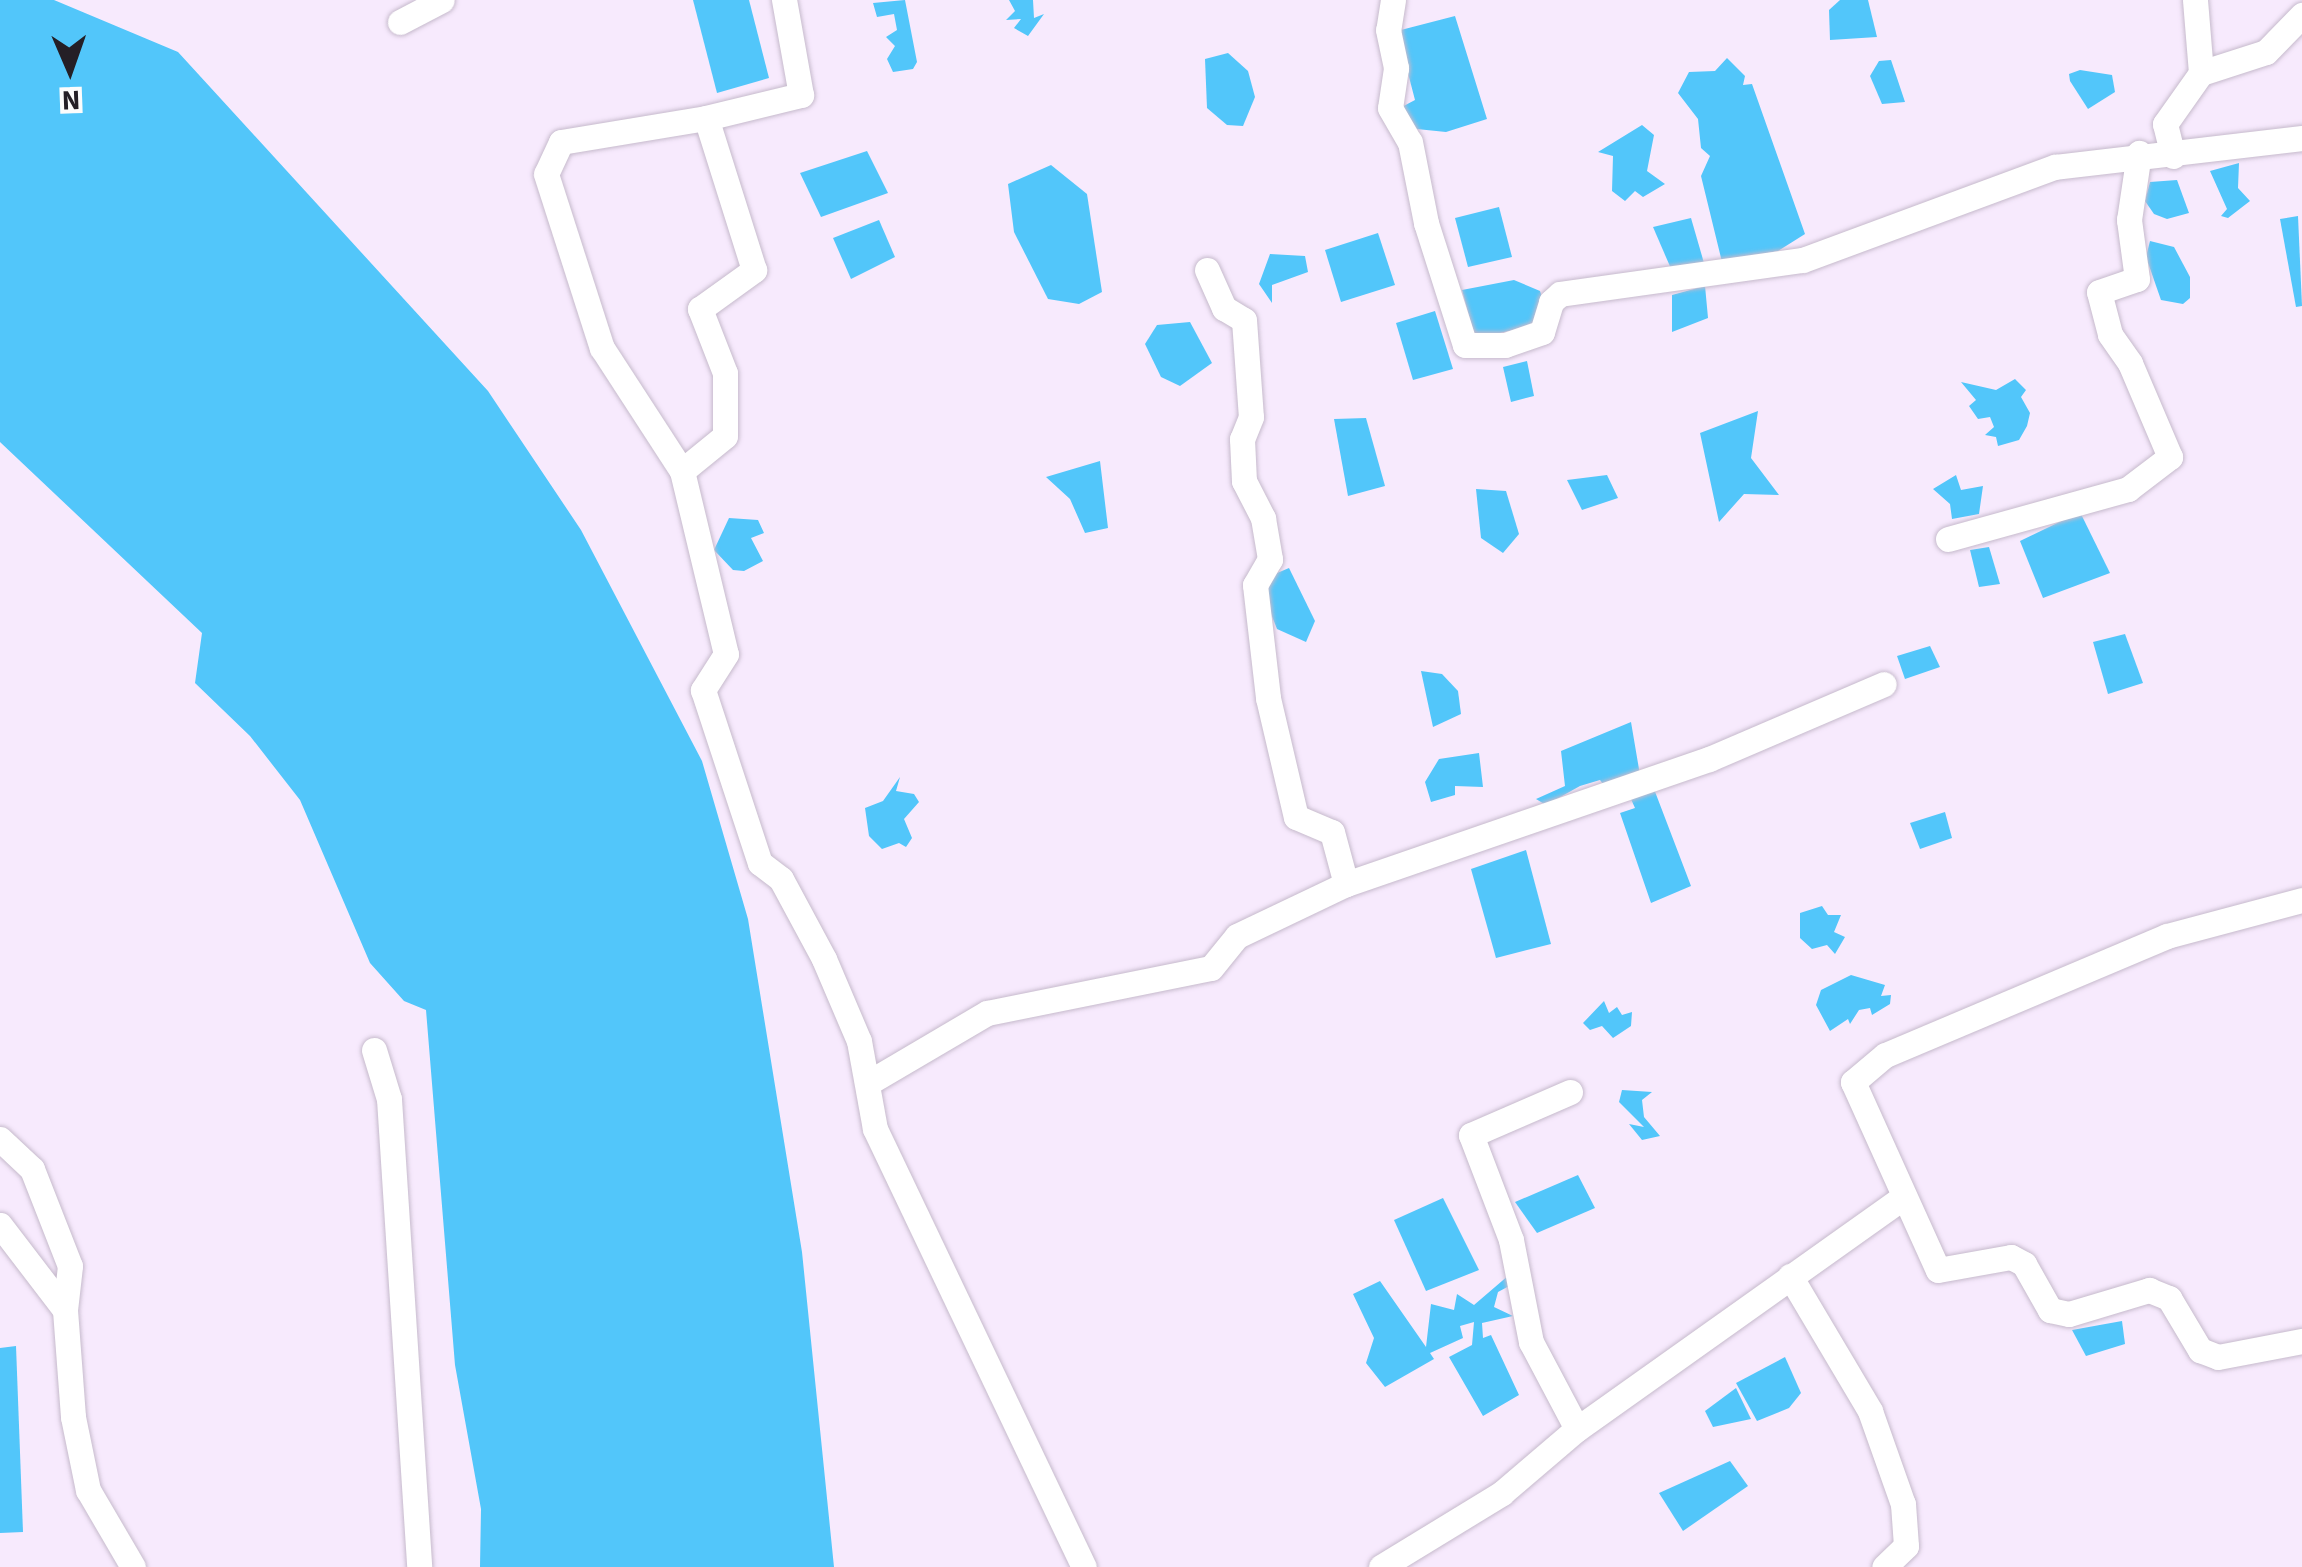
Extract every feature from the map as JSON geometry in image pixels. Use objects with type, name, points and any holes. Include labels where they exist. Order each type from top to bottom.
[{"type":"street","points":[[400,22],[442,0]]},
{"type":"street","points":[[784,0],[801,95],[706,118],[561,142],[546,174],[602,348],[682,470],[726,654],[702,690],[760,863],[782,879],[824,959],[868,1083],[875,1129],[1084,1567]]},
{"type":"street","points":[[1393,0],[1388,30],[1396,68],[1390,108],[1410,142],[1426,224],[1465,346],[1505,344],[1542,332],[1551,302],[1560,294],[1803,260],[2055,166],[2139,153],[2173,156],[2302,138]]},
{"type":"street","points":[[2173,156],[2165,124],[2200,72],[2196,0]]},
{"type":"street","points":[[2200,72],[2266,52],[2302,14]]},
{"type":"street","points":[[682,470],[725,436],[725,374],[700,309],[754,270],[706,118]]},
{"type":"street","points":[[1948,538],[2128,489],[2170,457],[2130,363],[2110,334],[2099,292],[2137,279],[2129,220],[2139,153]]},
{"type":"street","points":[[1207,270],[1224,308],[1244,320],[1251,417],[1242,439],[1244,482],[1263,518],[1270,559],[1254,585],[1268,698],[1296,817],[1332,832],[1346,884]]},
{"type":"street","points":[[868,1083],[987,1013],[1211,968],[1237,936],[1346,884],[1709,759],[1884,684]]},
{"type":"street","points":[[2302,900],[2167,936],[2116,963],[1886,1054],[1858,1072],[1853,1082],[1901,1199],[1938,1270],[2011,1256],[2024,1264],[2050,1310],[2069,1314],[2148,1290],[2169,1298],[2200,1350],[2218,1357],[2302,1341]]},
{"type":"street","points":[[374,1050],[389,1099],[419,1567]]},
{"type":"street","points":[[1570,1092],[1471,1134],[1511,1240],[1531,1342],[1577,1429]]},
{"type":"street","points":[[0,1140],[32,1169],[70,1266],[65,1310],[73,1417],[88,1490],[132,1567]]},
{"type":"street","points":[[1381,1567],[1502,1493],[1577,1429],[1901,1199]]},
{"type":"street","points":[[0,1225],[65,1310]]},
{"type":"street","points":[[1790,1276],[1870,1411],[1903,1504],[1906,1546],[1884,1567]]},
{"type":"water","points":[[0,0],[54,0],[178,52],[488,391],[581,530],[702,761],[748,919],[802,1252],[834,1567],[480,1567],[481,1509],[455,1365],[426,1010],[404,1001],[370,963],[300,800],[250,736],[195,683],[202,633],[0,442]]},
{"type":"water","points":[[693,0],[749,0],[769,78],[717,93]]},
{"type":"water","points":[[905,0],[917,62],[913,69],[893,72],[887,59],[895,46],[886,37],[897,30],[894,14],[877,17],[873,3]]},
{"type":"water","points":[[1009,0],[1033,0],[1034,18],[1044,14],[1028,36],[1014,28],[1021,19],[1006,20],[1015,11]]},
{"type":"water","points":[[1840,0],[1868,0],[1877,37],[1830,40],[1829,10]]},
{"type":"water","points":[[1455,16],[1487,119],[1446,132],[1407,128],[1398,109],[1415,100],[1397,31]]},
{"type":"water","points":[[1228,53],[1248,71],[1255,97],[1243,126],[1227,125],[1207,108],[1205,59]]},
{"type":"water","points":[[1727,58],[1745,76],[1743,85],[1752,84],[1805,234],[1778,251],[1722,262],[1701,176],[1710,156],[1701,148],[1698,119],[1678,93],[1689,72],[1715,71]]},
{"type":"water","points":[[1891,60],[1905,102],[1882,104],[1870,76],[1879,61]]},
{"type":"water","points":[[2080,70],[2112,75],[2115,92],[2088,109],[2070,81],[2069,74]]},
{"type":"water","points":[[1642,125],[1654,135],[1647,171],[1665,184],[1643,197],[1635,191],[1625,201],[1612,191],[1613,156],[1598,152]]},
{"type":"water","points":[[867,151],[888,193],[821,217],[800,173]]},
{"type":"water","points":[[2239,163],[2238,188],[2250,201],[2228,218],[2221,216],[2227,209],[2210,171]]},
{"type":"water","points":[[1051,165],[1087,194],[1102,292],[1079,304],[1048,299],[1014,232],[1008,184]]},
{"type":"water","points":[[2177,180],[2189,213],[2167,219],[2154,214],[2145,201],[2150,182]]},
{"type":"water","points":[[1499,207],[1512,257],[1468,267],[1455,218]]},
{"type":"water","points":[[2298,216],[2302,306],[2296,307],[2280,219]]},
{"type":"water","points":[[1691,218],[1704,263],[1672,271],[1653,227]]},
{"type":"water","points":[[879,220],[895,257],[851,279],[833,238]]},
{"type":"water","points":[[1378,233],[1395,285],[1341,302],[1325,250]]},
{"type":"water","points":[[2150,241],[2174,247],[2190,277],[2190,298],[2183,304],[2161,300],[2146,257]]},
{"type":"water","points":[[1270,254],[1305,256],[1308,272],[1272,285],[1272,303],[1259,284]]},
{"type":"water","points":[[1514,280],[1540,291],[1544,303],[1533,326],[1475,338],[1462,290]]},
{"type":"water","points":[[1705,286],[1708,318],[1672,332],[1672,295]]},
{"type":"water","points":[[1435,311],[1453,369],[1413,380],[1396,323]]},
{"type":"water","points":[[1190,322],[1212,363],[1180,386],[1161,377],[1145,344],[1157,325]]},
{"type":"water","points":[[1527,361],[1534,396],[1511,402],[1503,367]]},
{"type":"water","points":[[2015,379],[2026,390],[2021,397],[2030,413],[2027,426],[2019,440],[1998,446],[1996,437],[1985,435],[1994,427],[1990,417],[1978,419],[1969,406],[1976,400],[1961,382],[1996,390]]},
{"type":"water","points":[[1758,411],[1751,458],[1779,495],[1744,494],[1719,522],[1700,433]]},
{"type":"water","points":[[1366,418],[1385,486],[1348,496],[1334,419]]},
{"type":"water","points":[[1100,461],[1108,528],[1085,533],[1070,499],[1046,477]]},
{"type":"water","points":[[1607,475],[1618,498],[1582,510],[1567,480]]},
{"type":"water","points":[[1956,475],[1961,490],[1983,486],[1979,514],[1952,519],[1950,504],[1933,489]]},
{"type":"water","points":[[1476,489],[1506,491],[1519,534],[1503,553],[1481,538]]},
{"type":"water","points":[[2080,512],[2110,573],[2043,598],[2020,541]]},
{"type":"water","points":[[729,518],[758,520],[764,533],[751,538],[763,561],[744,571],[733,570],[714,550]]},
{"type":"water","points":[[1989,547],[2000,584],[1979,587],[1970,550]]},
{"type":"water","points":[[1289,568],[1315,621],[1306,642],[1277,629],[1262,591],[1270,576]]},
{"type":"water","points":[[2125,634],[2143,683],[2108,694],[2093,642]]},
{"type":"water","points":[[1930,646],[1940,667],[1905,679],[1897,656]]},
{"type":"water","points":[[1421,671],[1442,674],[1458,691],[1461,714],[1433,727]]},
{"type":"water","points":[[1631,722],[1640,775],[1606,788],[1600,780],[1580,786],[1546,805],[1536,799],[1565,786],[1561,751]]},
{"type":"water","points":[[1479,753],[1483,787],[1455,786],[1455,795],[1431,802],[1425,782],[1439,759]]},
{"type":"water","points":[[900,777],[896,791],[914,794],[919,802],[904,819],[912,838],[906,847],[899,843],[882,849],[869,836],[865,808],[883,801]]},
{"type":"water","points":[[1654,789],[1691,886],[1651,903],[1620,813],[1635,808],[1630,797]]},
{"type":"water","points":[[1945,812],[1952,838],[1920,849],[1910,823]]},
{"type":"water","points":[[1526,850],[1551,944],[1496,958],[1471,869]]},
{"type":"water","points":[[1822,906],[1828,915],[1841,915],[1834,932],[1845,937],[1835,954],[1827,945],[1812,949],[1800,938],[1800,913]]},
{"type":"water","points":[[1851,975],[1885,985],[1881,996],[1891,995],[1890,1004],[1872,1015],[1870,1008],[1859,1010],[1850,1024],[1848,1019],[1830,1031],[1816,1005],[1821,990]]},
{"type":"water","points":[[1604,1001],[1609,1013],[1617,1007],[1622,1015],[1632,1012],[1631,1026],[1613,1038],[1602,1026],[1590,1030],[1583,1023]]},
{"type":"water","points":[[1622,1090],[1652,1092],[1642,1100],[1644,1117],[1660,1136],[1642,1140],[1629,1124],[1644,1127],[1619,1102]]},
{"type":"water","points":[[1578,1175],[1595,1208],[1537,1233],[1515,1202]]},
{"type":"water","points":[[1443,1198],[1479,1270],[1426,1291],[1394,1220]]},
{"type":"water","points":[[1509,1275],[1511,1285],[1498,1292],[1494,1307],[1513,1316],[1482,1323],[1483,1338],[1491,1335],[1519,1395],[1483,1416],[1449,1357],[1472,1345],[1474,1322],[1460,1326],[1463,1338],[1430,1353],[1434,1359],[1385,1387],[1366,1363],[1374,1338],[1353,1294],[1380,1281],[1426,1347],[1431,1304],[1454,1310],[1457,1294],[1474,1305]]},
{"type":"water","points":[[2122,1321],[2125,1344],[2086,1356],[2072,1330]]},
{"type":"water","points":[[16,1346],[23,1532],[0,1533],[0,1348]]},
{"type":"water","points":[[1785,1357],[1801,1393],[1789,1408],[1757,1421],[1736,1383]]},
{"type":"water","points":[[1736,1388],[1751,1419],[1713,1427],[1705,1411]]},
{"type":"water","points":[[1730,1461],[1748,1486],[1683,1531],[1659,1493]]}]
